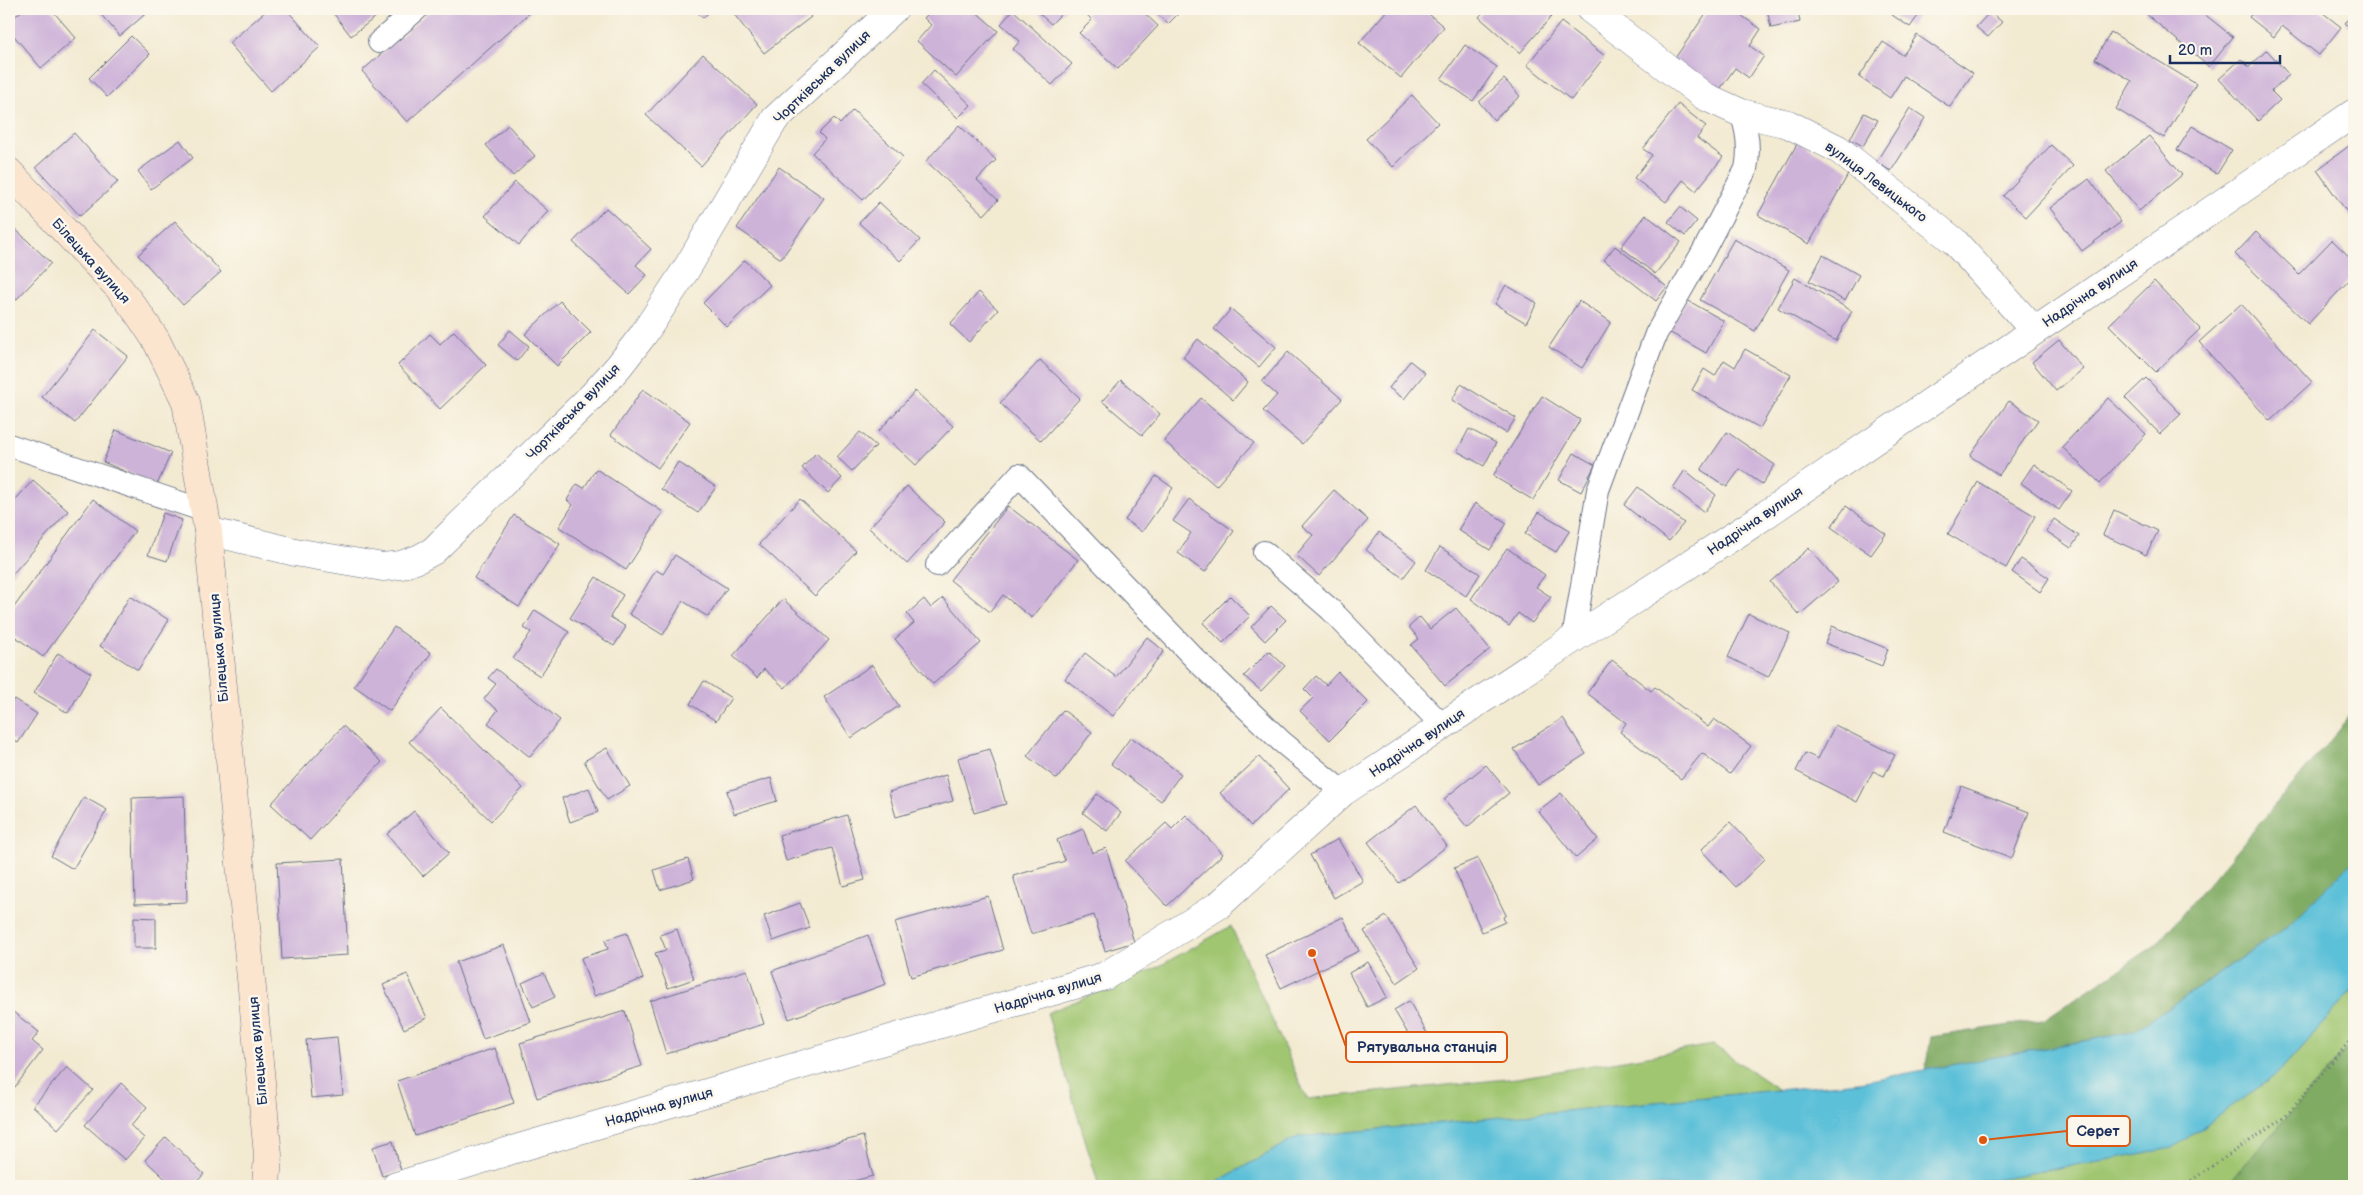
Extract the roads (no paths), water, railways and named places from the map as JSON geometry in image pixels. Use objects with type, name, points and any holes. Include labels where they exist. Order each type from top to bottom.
[{"type":"street","name":"Чортківська вулиця","points":[[206,521],[295,552],[383,568],[401,565],[433,551],[592,396],[619,366],[643,335],[687,268],[775,119],[894,9]]},
{"type":"street","name":"вулиця Левицького","points":[[1590,9],[1704,96],[1741,112],[1788,124],[1838,149],[1954,242],[2034,330]]},
{"type":"street","name":"Надрічна вулиця","points":[[396,1186],[532,1144],[1105,976],[1219,904],[1344,792],[1572,639],[1746,528],[2354,113]]},
{"type":"street","name":"Білецька вулиця","points":[[9,172],[118,288],[156,340],[186,402],[206,521],[268,1155],[266,1186]]},
{"type":"lane","points":[[379,42],[417,9]]},
{"type":"lane","points":[[1572,639],[1598,490],[1649,352],[1656,334],[1704,250],[1746,169],[1749,154],[1748,140],[1741,112]]},
{"type":"lane","points":[[9,445],[206,521]]},
{"type":"lane","points":[[937,565],[1019,475],[1196,660],[1282,742],[1344,792]]},
{"type":"lane","points":[[1264,552],[1331,610],[1443,726]]},
{"type":"water","points":[[2354,860],[2354,989],[2277,1074],[2173,1148],[1957,1186],[1209,1186],[1298,1137],[1859,1082],[2133,1032],[2287,927]]},
{"type":"place","name":"Рятувальна станція","points":[[1312,953]]},
{"type":"place","name":"Серет","points":[[1983,1140]]}]
